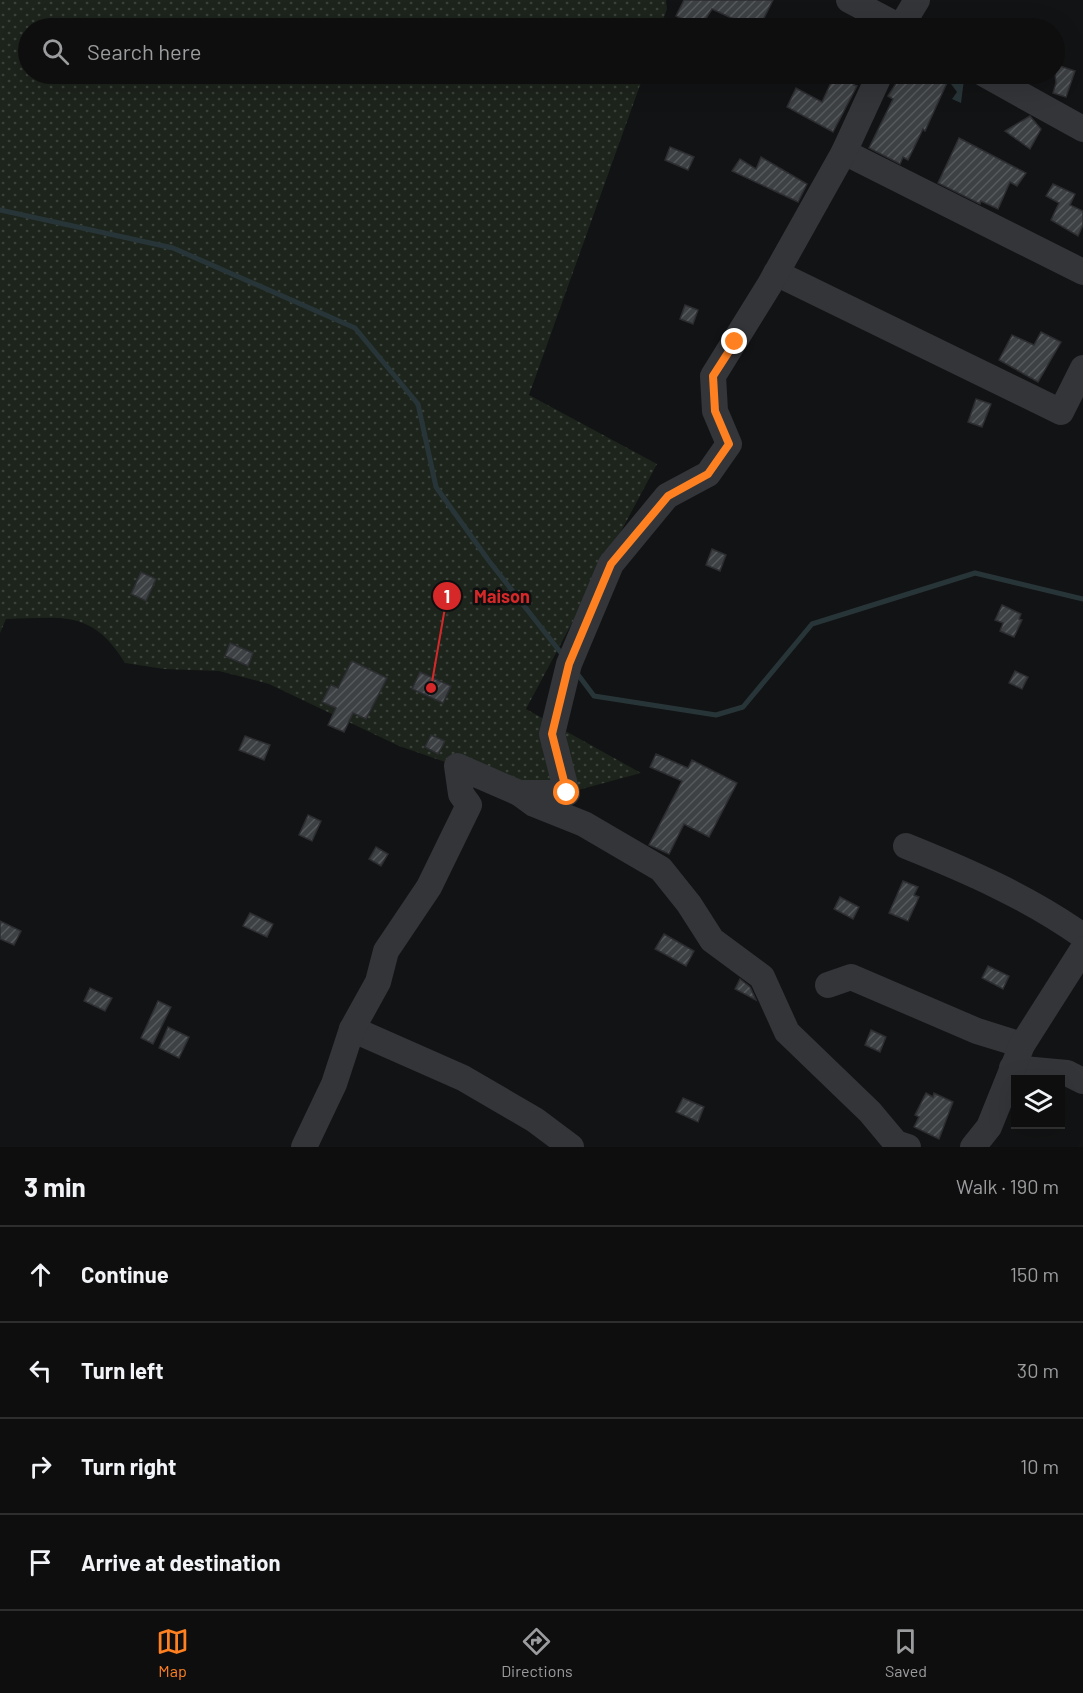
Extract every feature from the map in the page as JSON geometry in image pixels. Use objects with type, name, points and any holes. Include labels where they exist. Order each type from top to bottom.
[{"type":"street","points":[[849,0],[882,18]]},
{"type":"street","points":[[907,18],[917,0]]},
{"type":"street","points":[[519,793],[567,793],[552,734],[560,693],[582,631],[611,564],[668,496],[708,474],[729,444],[715,411],[713,376],[776,273],[844,152],[875,84]]},
{"type":"street","points":[[1002,84],[1083,129]]},
{"type":"street","points":[[844,152],[1083,272]]},
{"type":"street","points":[[776,273],[1061,412],[1083,368]]},
{"type":"street","points":[[304,1147],[333,1084],[352,1029],[378,982],[386,951],[429,886],[469,805],[460,794],[457,766],[519,793],[534,804],[584,824],[661,869],[689,904],[712,940],[762,977],[787,1032],[870,1112],[896,1143],[908,1147]]},
{"type":"street","points":[[906,846],[1005,890],[1052,914],[1083,936]]},
{"type":"street","points":[[973,1147],[989,1127],[1017,1057],[1083,949]]},
{"type":"street","points":[[828,985],[851,977],[977,1031],[1017,1057],[1067,1072],[1083,1081]]},
{"type":"street","points":[[352,1029],[463,1077],[535,1120],[571,1147]]},
{"type":"shaded area","points":[[0,0],[666,0],[667,9],[664,18],[18,18],[18,84],[640,84],[529,395],[657,464],[526,709],[641,773],[567,793],[457,766],[399,746],[269,684],[219,671],[164,669],[125,663],[100,633],[74,620],[6,619],[0,633]]},
{"type":"shaded area","points":[[951,84],[963,84],[961,103],[952,99],[957,92]]},
{"type":"building","points":[[684,0],[773,0],[764,18],[731,18],[712,9],[706,18],[676,16]]},
{"type":"building","points":[[1065,68],[1075,71],[1066,97],[1053,93],[1056,84],[1065,84]]},
{"type":"building","points":[[830,84],[855,84],[857,86],[833,132],[787,107],[796,88],[822,102]]},
{"type":"building","points":[[896,84],[946,84],[925,131],[923,129],[908,160],[903,157],[900,164],[869,148],[893,99],[888,96]]},
{"type":"building","points":[[1030,116],[1041,129],[1030,149],[1005,131]]},
{"type":"building","points":[[959,138],[1026,173],[1017,186],[1010,182],[998,209],[981,201],[980,204],[938,183]]},
{"type":"building","points":[[670,147],[694,157],[688,170],[665,160]]},
{"type":"building","points":[[761,157],[807,184],[798,202],[732,171],[740,159],[756,169]]},
{"type":"building","points":[[1053,184],[1075,194],[1070,205],[1083,211],[1083,225],[1078,236],[1051,220],[1059,203],[1046,196]]},
{"type":"building","points":[[685,305],[698,310],[693,324],[680,319]]},
{"type":"building","points":[[1041,332],[1061,342],[1038,382],[999,360],[1012,335],[1034,345]]},
{"type":"building","points":[[976,399],[991,404],[982,427],[968,422]]},
{"type":"building","points":[[712,549],[726,555],[720,571],[706,565]]},
{"type":"building","points":[[141,572],[156,579],[146,601],[131,594]]},
{"type":"building","points":[[1002,605],[1021,614],[1019,619],[1022,620],[1014,637],[1000,631],[1003,623],[995,620]]},
{"type":"building","points":[[230,643],[253,653],[248,666],[225,656]]},
{"type":"building","points":[[352,661],[387,678],[366,719],[353,713],[344,732],[328,725],[336,708],[322,702],[331,685],[338,688]]},
{"type":"building","points":[[1015,671],[1028,677],[1022,689],[1009,683]]},
{"type":"building","points":[[420,672],[451,686],[443,703],[412,689]]},
{"type":"building","points":[[431,735],[445,741],[438,754],[425,747]]},
{"type":"building","points":[[245,736],[270,745],[264,760],[239,750]]},
{"type":"building","points":[[656,754],[688,768],[692,760],[737,783],[709,837],[684,824],[669,854],[649,845],[682,781],[650,767]]},
{"type":"building","points":[[308,815],[321,821],[312,841],[299,835]]},
{"type":"building","points":[[376,847],[388,854],[381,866],[369,859]]},
{"type":"building","points":[[903,881],[918,887],[914,895],[919,897],[908,921],[889,913]]},
{"type":"building","points":[[840,897],[859,907],[853,919],[834,909]]},
{"type":"building","points":[[250,913],[273,924],[267,937],[243,926]]},
{"type":"building","points":[[0,921],[21,931],[14,945],[0,939]]},
{"type":"building","points":[[664,934],[694,951],[686,966],[655,949]]},
{"type":"building","points":[[988,966],[1009,976],[1003,989],[982,978]]},
{"type":"building","points":[[740,979],[750,987],[756,1000],[735,989]]},
{"type":"building","points":[[90,988],[112,998],[105,1011],[84,1001]]},
{"type":"building","points":[[158,1001],[171,1007],[153,1044],[141,1038]]},
{"type":"building","points":[[168,1027],[189,1037],[179,1058],[159,1048]]},
{"type":"building","points":[[871,1030],[886,1037],[880,1052],[865,1045]]},
{"type":"building","points":[[926,1093],[933,1097],[934,1093],[953,1102],[939,1139],[914,1127],[919,1117],[915,1115]]},
{"type":"building","points":[[683,1098],[704,1107],[698,1122],[676,1112]]},
{"type":"waterway","points":[[0,210],[173,248],[355,328],[418,404],[436,487],[489,561],[565,658]]},
{"type":"waterway","points":[[576,672],[594,696],[716,715],[743,707],[812,624],[975,573],[1083,599]]},
{"type":"place","name":"Maison","points":[[431,688]]},
{"type":"route","points":[[567,793],[552,734],[560,693],[569,664],[611,564],[668,496],[708,474],[729,444],[715,411],[713,376],[735,342]]}]
